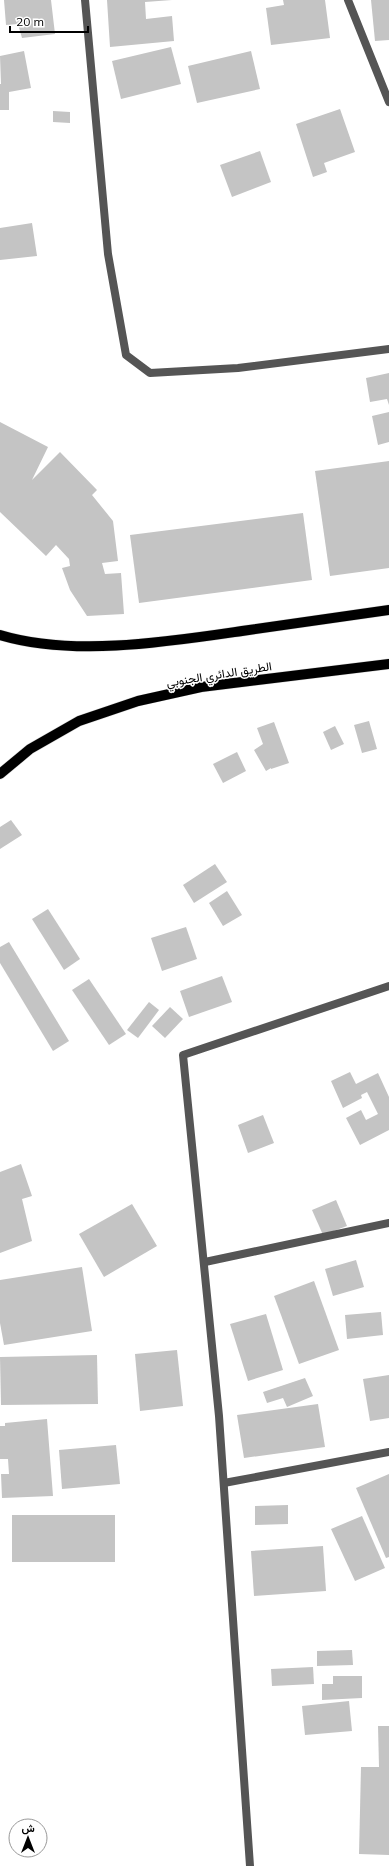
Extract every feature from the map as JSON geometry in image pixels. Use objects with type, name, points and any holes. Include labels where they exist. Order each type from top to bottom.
[{"type":"main road","points":[[0,635],[64,646],[126,645],[190,639],[389,610]]},
{"type":"main road","name":"الطريق الدائري الجنوبي","points":[[0,774],[30,749],[79,721],[138,701],[201,687],[389,664]]},
{"type":"street","points":[[85,0],[108,254],[126,355],[150,373],[238,368],[389,349]]},
{"type":"street","points":[[348,0],[389,102]]},
{"type":"street","points":[[250,1866],[224,1483],[205,1262],[183,1055],[389,986]]},
{"type":"street","points":[[205,1262],[389,1223]]},
{"type":"street","points":[[224,1483],[389,1452]]},
{"type":"building","points":[[4,0],[51,0],[55,34],[22,38],[18,24],[6,25]]},
{"type":"building","points":[[107,0],[172,0],[145,2],[146,19],[172,16],[174,41],[110,47]]},
{"type":"building","points":[[283,0],[325,0],[330,38],[271,45],[266,8],[284,5]]},
{"type":"building","points":[[371,0],[389,0],[389,40],[375,41]]},
{"type":"building","points":[[171,47],[181,84],[121,99],[112,61]]},
{"type":"building","points":[[24,51],[31,88],[9,92],[9,110],[0,110],[0,56]]},
{"type":"building","points":[[251,51],[260,89],[197,103],[188,66]]},
{"type":"building","points":[[340,109],[355,152],[324,163],[327,172],[313,177],[296,124]]},
{"type":"building","points":[[53,111],[70,112],[70,123],[53,122]]},
{"type":"building","points":[[260,151],[271,182],[232,197],[220,165]]},
{"type":"building","points":[[32,223],[37,256],[0,260],[0,228]]},
{"type":"building","points":[[389,373],[389,405],[387,399],[370,402],[366,378]]},
{"type":"building","points":[[389,412],[389,442],[378,445],[372,416]]},
{"type":"building","points":[[0,422],[48,447],[32,480],[60,452],[97,490],[92,495],[113,521],[118,561],[102,563],[105,574],[121,573],[124,614],[87,616],[70,590],[62,568],[70,566],[69,559],[56,545],[46,556],[0,512]]},
{"type":"building","points":[[389,461],[389,568],[330,576],[315,471]]},
{"type":"building","points":[[303,513],[312,580],[139,603],[130,535]]},
{"type":"building","points":[[369,721],[377,749],[362,753],[354,725]]},
{"type":"building","points":[[274,722],[289,763],[266,771],[254,750],[263,744],[257,728]]},
{"type":"building","points":[[335,726],[344,744],[331,750],[323,732]]},
{"type":"building","points":[[237,752],[246,771],[223,783],[213,764]]},
{"type":"building","points":[[11,820],[22,835],[0,849],[0,827]]},
{"type":"building","points":[[215,864],[227,882],[194,903],[183,885]]},
{"type":"building","points":[[227,891],[242,915],[223,926],[209,903]]},
{"type":"building","points":[[48,909],[80,959],[64,970],[32,919]]},
{"type":"building","points":[[186,927],[197,959],[162,971],[151,938]]},
{"type":"building","points":[[9,942],[69,1041],[53,1051],[0,963],[0,947]]},
{"type":"building","points":[[222,976],[232,1002],[189,1017],[180,991]]},
{"type":"building","points":[[89,979],[126,1034],[109,1045],[72,990]]},
{"type":"building","points":[[149,1002],[159,1010],[138,1038],[127,1030]]},
{"type":"building","points":[[170,1007],[183,1019],[165,1038],[152,1026]]},
{"type":"building","points":[[350,1072],[356,1084],[378,1073],[389,1097],[389,1130],[360,1145],[346,1118],[361,1110],[366,1120],[378,1114],[367,1092],[361,1095],[362,1098],[343,1108],[331,1081]]},
{"type":"building","points":[[263,1115],[274,1143],[248,1153],[238,1125]]},
{"type":"building","points":[[21,1164],[32,1196],[22,1199],[32,1241],[0,1253],[0,1172]]},
{"type":"building","points":[[336,1200],[347,1226],[323,1235],[312,1210]]},
{"type":"building","points":[[132,1204],[157,1246],[104,1277],[79,1234]]},
{"type":"building","points":[[356,1260],[364,1287],[333,1296],[325,1269]]},
{"type":"building","points":[[82,1267],[92,1331],[4,1345],[0,1323],[0,1280]]},
{"type":"building","points":[[314,1281],[339,1350],[299,1364],[274,1296]]},
{"type":"building","points":[[381,1312],[383,1335],[347,1339],[345,1315]]},
{"type":"building","points":[[266,1314],[283,1370],[248,1381],[230,1324]]},
{"type":"building","points":[[177,1350],[183,1406],[140,1411],[135,1354]]},
{"type":"building","points":[[97,1355],[98,1404],[1,1405],[0,1357]]},
{"type":"building","points":[[389,1375],[389,1418],[370,1421],[363,1379]]},
{"type":"building","points":[[305,1378],[313,1396],[287,1407],[283,1398],[267,1403],[263,1392]]},
{"type":"building","points":[[318,1404],[325,1447],[244,1458],[237,1415]]},
{"type":"building","points":[[47,1419],[53,1496],[2,1498],[1,1474],[9,1474],[8,1459],[0,1459],[0,1426],[5,1426],[5,1423]]},
{"type":"building","points":[[116,1445],[120,1484],[62,1489],[59,1450]]},
{"type":"building","points":[[389,1474],[389,1557],[386,1558],[356,1488]]},
{"type":"building","points":[[288,1505],[288,1524],[255,1525],[255,1506]]},
{"type":"building","points":[[12,1515],[115,1515],[115,1562],[12,1562]]},
{"type":"building","points":[[362,1516],[385,1568],[355,1581],[331,1529]]},
{"type":"building","points":[[323,1546],[326,1591],[254,1596],[251,1551]]},
{"type":"building","points":[[352,1650],[353,1665],[317,1666],[317,1651]]},
{"type":"building","points":[[313,1667],[314,1684],[272,1686],[271,1669]]},
{"type":"building","points":[[333,1676],[362,1676],[362,1698],[322,1700],[322,1684],[333,1684]]},
{"type":"building","points":[[349,1701],[352,1731],[305,1735],[302,1706]]},
{"type":"building","points":[[378,1726],[389,1726],[389,1767],[379,1767]]},
{"type":"building","points":[[361,1767],[389,1767],[389,1855],[359,1854]]}]
